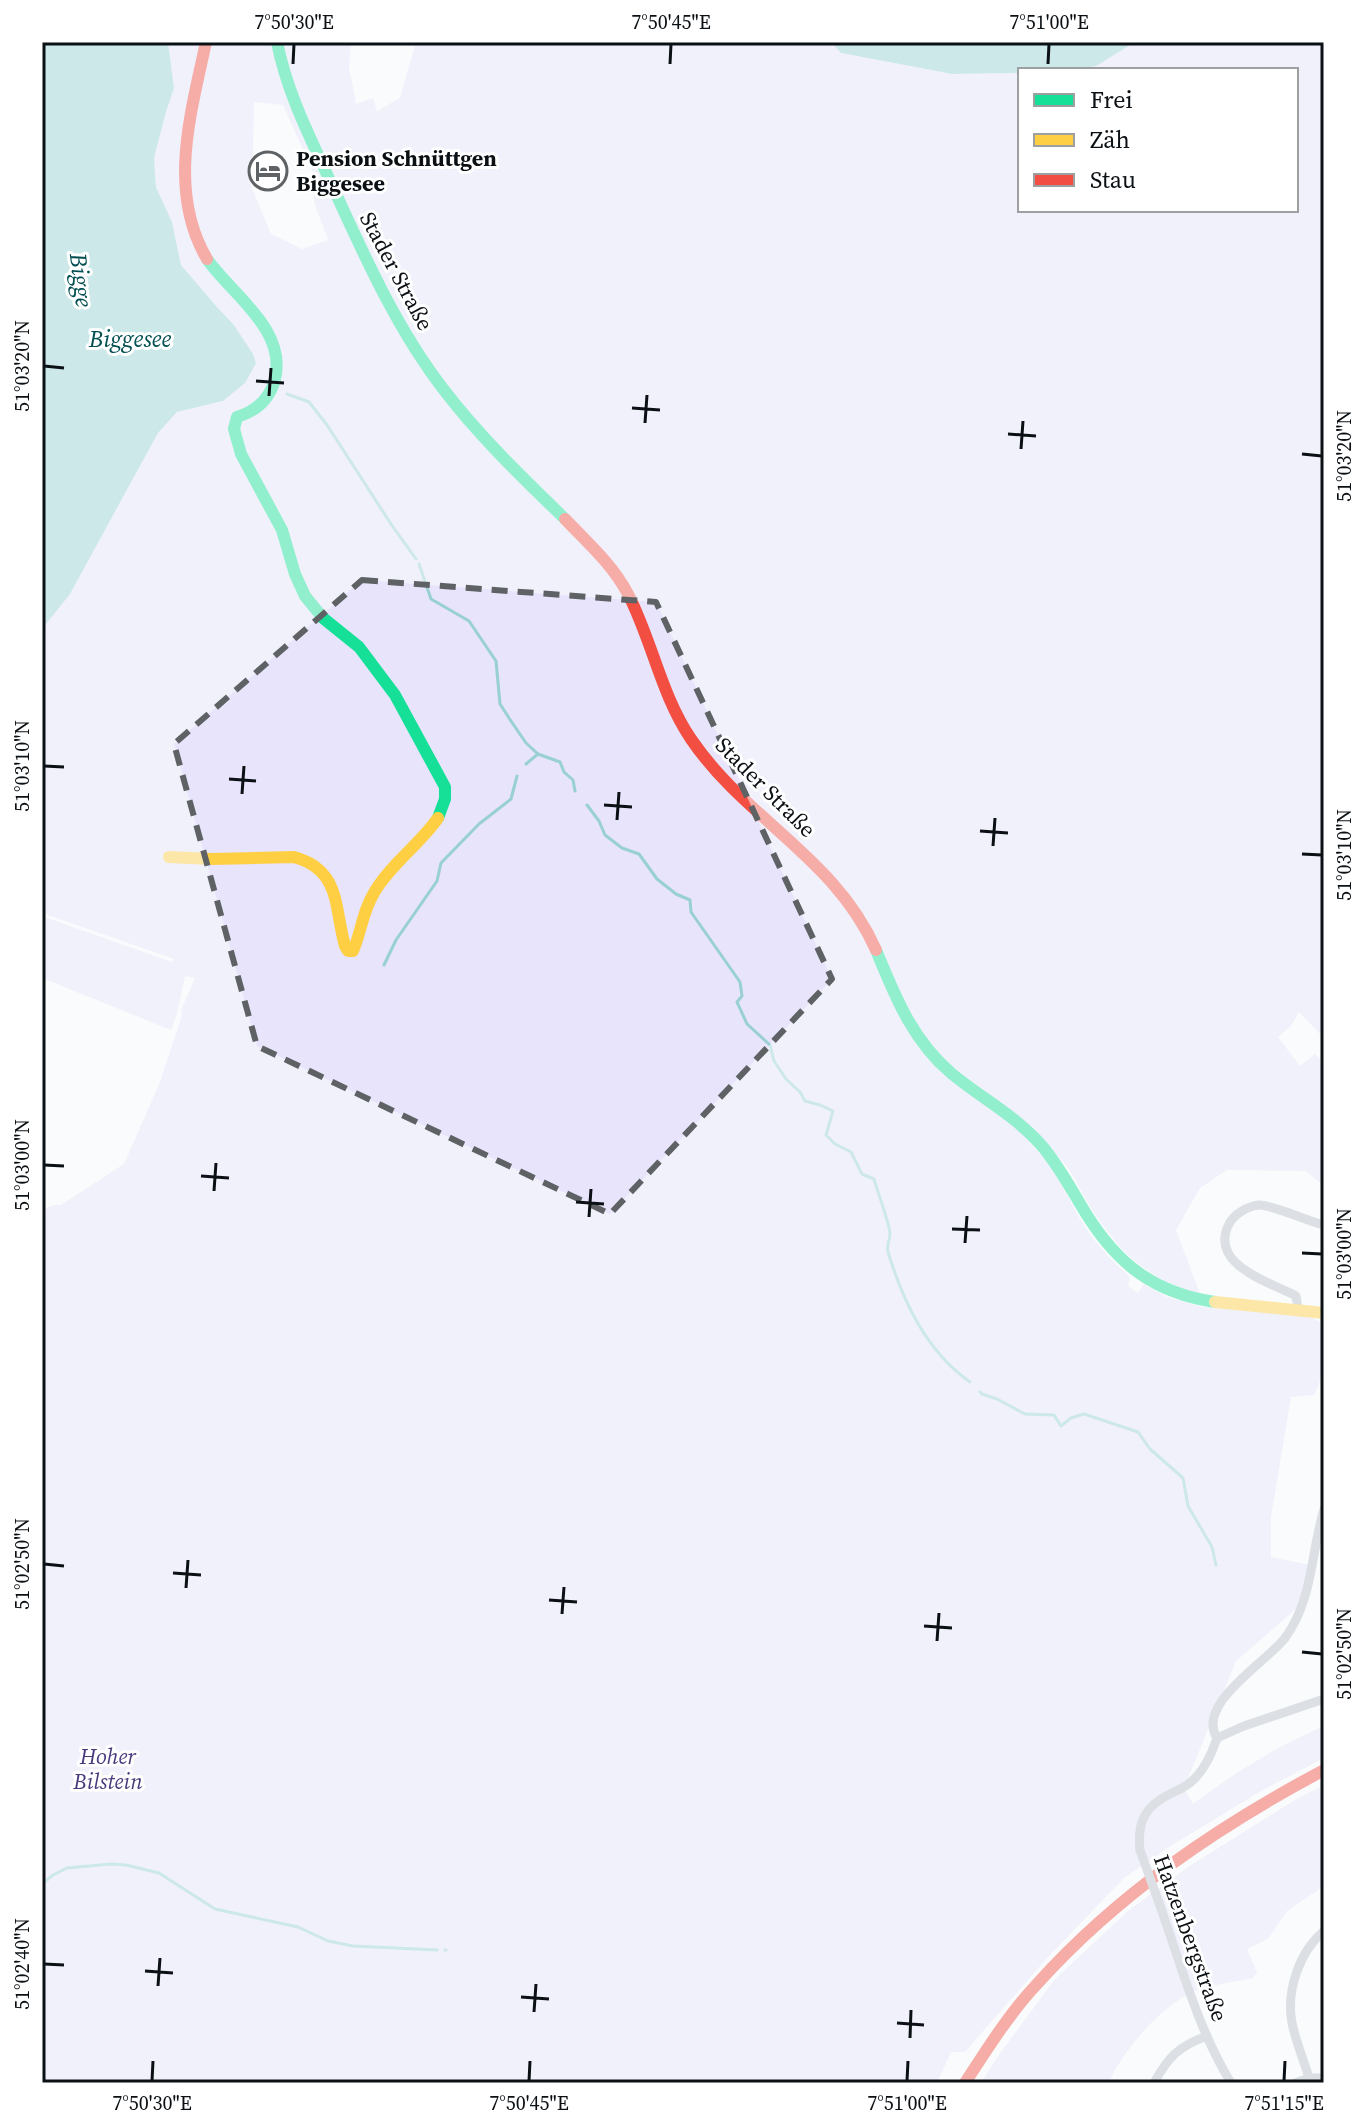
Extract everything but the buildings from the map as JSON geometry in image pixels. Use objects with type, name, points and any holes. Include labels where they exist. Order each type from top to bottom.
[{"type":"street","points":[[169,857],[294,857],[307,860],[329,879],[344,946],[348,951],[353,951],[371,899],[395,864],[439,818],[447,798],[445,787],[395,695],[359,647],[323,618],[305,596],[282,530],[241,454],[234,429],[237,417],[261,406],[269,395],[278,356],[265,326],[219,277],[206,257],[194,232],[187,206],[185,162],[206,42]]},
{"type":"street","name":"Stader Straße","points":[[277,42],[297,110],[362,251],[406,334],[463,413],[611,567],[638,613],[672,703],[692,740],[725,779],[827,875],[846,897],[870,937],[902,1015],[922,1044],[955,1076],[1034,1137],[1062,1173],[1102,1237],[1121,1260],[1141,1276],[1178,1294],[1202,1300],[1324,1313]]},
{"type":"street","points":[[1298,1308],[1296,1296],[1240,1268],[1228,1253],[1225,1241],[1227,1228],[1230,1221],[1243,1210],[1258,1205],[1324,1225]]},
{"type":"street","points":[[1324,1509],[1312,1574],[1297,1620],[1284,1640],[1224,1697],[1212,1730],[1217,1738],[1324,1699]]},
{"type":"street","name":"Hatzenbergstraße","points":[[1217,1738],[1211,1755],[1192,1782],[1148,1809],[1139,1829],[1140,1850],[1189,1993],[1218,2061],[1231,2083]]},
{"type":"street","points":[[965,2083],[979,2058],[1043,1977],[1132,1891],[1197,1844],[1324,1770]]},
{"type":"street","points":[[1309,2078],[1292,2023],[1291,1995],[1306,1951],[1324,1931]]},
{"type":"street","points":[[1154,2083],[1185,2044],[1207,2036]]},
{"type":"street","points":[[1295,2083],[1309,2078],[1324,2078]]},
{"type":"highlighted area","points":[[362,580],[656,602],[832,979],[610,1214],[257,1046],[174,744]]},
{"type":"green space","name":"Hoher Bilstein","points":[[168,42],[351,42],[349,67],[356,104],[373,98],[377,111],[400,98],[416,42],[831,42],[841,53],[952,74],[1018,73],[1018,212],[1298,212],[1298,68],[1088,68],[1135,42],[1324,42],[1324,1038],[1299,1012],[1291,1026],[1278,1037],[1300,1066],[1315,1054],[1321,1060],[1324,1057],[1324,1186],[1306,1171],[1227,1170],[1200,1188],[1176,1230],[1200,1294],[1162,1279],[1133,1259],[1108,1233],[1070,1171],[1049,1146],[1038,1134],[1029,1143],[1054,1171],[1089,1232],[1130,1277],[1128,1286],[1138,1293],[1143,1284],[1167,1297],[1202,1307],[1306,1314],[1324,1325],[1324,1372],[1314,1395],[1291,1397],[1271,1517],[1271,1557],[1310,1565],[1297,1608],[1236,1661],[1184,1788],[1193,1804],[1256,1761],[1324,1726],[1324,1758],[1261,1791],[1124,1878],[1047,1958],[965,2052],[951,2052],[937,2083],[42,2083],[42,1210],[61,1205],[124,1164],[160,1082],[182,1016],[181,1010],[195,978],[185,976],[171,1030],[42,978],[42,916],[172,962],[174,959],[42,913],[42,629],[70,594],[158,433],[177,412],[223,401],[256,363],[234,325],[181,265],[172,222],[156,187],[154,158],[174,88]],"holes":[[[254,102],[283,105],[313,172],[310,173],[315,205],[328,240],[302,249],[271,234],[250,183],[248,168],[253,154]]]},
{"type":"green space","points":[[1324,1785],[1324,1886],[1287,1911],[1268,1939],[1247,1949],[1257,1972],[1253,1978],[1198,1990],[1172,2005],[1134,2043],[1109,2083],[981,2083],[1055,1979],[1128,1911],[1188,1867]]},
{"type":"water","name":"Biggesee","points":[[42,42],[168,42],[174,88],[154,158],[156,187],[172,222],[181,265],[234,325],[256,363],[245,383],[223,401],[177,412],[158,433],[70,594],[42,629]]},
{"type":"water","points":[[831,42],[1135,42],[1096,66],[1018,68],[1018,73],[952,74],[841,53]]},
{"type":"waterway","points":[[287,394],[309,402],[327,425],[416,559]]},
{"type":"waterway","points":[[419,564],[431,599],[469,621],[496,661],[500,704],[526,743],[538,754],[560,762],[564,772],[573,780],[575,791]]},
{"type":"waterway","points":[[526,764],[538,754]]},
{"type":"waterway","points":[[384,965],[396,940],[437,881],[441,863],[479,824],[511,799],[517,776]]},
{"type":"waterway","points":[[587,805],[605,835],[622,848],[639,854],[657,879],[676,894],[690,900],[691,912],[740,982],[742,996],[737,1002],[747,1024],[770,1045],[774,1061],[805,1101],[833,1111],[826,1135],[851,1152],[862,1174],[874,1179],[890,1234],[888,1252],[918,1324],[941,1356],[970,1382]]},
{"type":"waterway","points":[[980,1392],[1025,1414],[1054,1415],[1061,1426],[1071,1418],[1084,1414],[1138,1432],[1150,1449],[1183,1478],[1188,1506],[1212,1547],[1216,1565]]},
{"type":"waterway","points":[[42,1884],[67,1868],[126,1865],[159,1873],[215,1909],[298,1927],[328,1941],[353,1946],[437,1950]]},
{"type":"traffic: fast","points":[[277,42],[307,132],[369,264],[411,342],[472,424],[565,519]]},
{"type":"traffic: fast","points":[[207,259],[255,314],[273,344],[277,361],[273,386],[266,398],[256,408],[237,417],[234,429],[241,454],[282,530],[305,596],[323,618],[359,647],[395,695],[445,787],[445,799],[438,818]]},
{"type":"traffic: fast","points":[[876,950],[915,1032],[937,1060],[1032,1135],[1110,1247],[1155,1283],[1193,1298],[1215,1302]]},
{"type":"traffic: slow","points":[[169,857],[294,857],[309,863],[328,881],[345,946],[348,951],[353,951],[375,891],[389,871],[438,818]]},
{"type":"traffic: slow","points":[[1215,1302],[1324,1313]]},
{"type":"traffic: jam","points":[[206,42],[189,124],[185,179],[195,233],[207,259]]},
{"type":"traffic: jam","points":[[565,519],[622,583],[644,630],[664,686],[691,739],[737,793],[814,863],[837,889],[876,950]]},
{"type":"traffic: jam","points":[[965,2083],[1027,1995],[1101,1921],[1208,1839],[1324,1770]]},
{"type":"place","name":"Pension Schnüttgen Biggesee","points":[[268,171]]},
{"type":"water label","name":"Bigge","points":[[81,280]]}]
